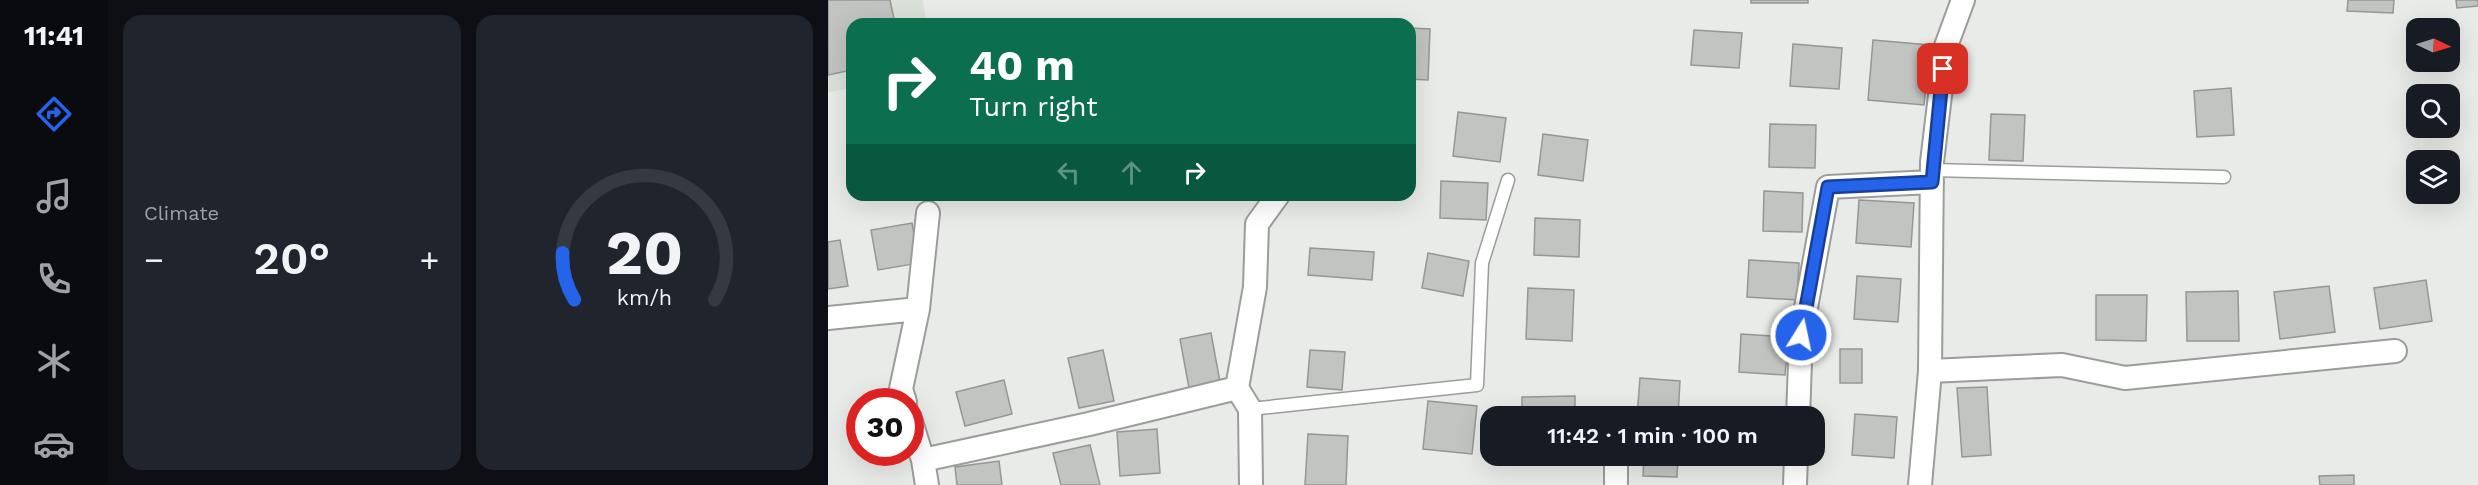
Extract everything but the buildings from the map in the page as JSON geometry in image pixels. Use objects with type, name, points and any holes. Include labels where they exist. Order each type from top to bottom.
[{"type":"street","points":[[1920,485],[1930,371],[1932,176],[1946,46],[1963,0]]},
{"type":"street","points":[[1798,406],[1801,335],[1828,187],[1932,176]]},
{"type":"street","points":[[1251,485],[1250,409],[1237,388],[1255,287],[1257,224],[1274,201]]},
{"type":"street","points":[[901,388],[918,309],[928,213]]},
{"type":"street","points":[[828,318],[918,309]]},
{"type":"street","points":[[1930,371],[2062,365],[2125,378],[2395,351]]},
{"type":"street","points":[[924,460],[1089,424],[1237,388]]},
{"type":"street","points":[[924,466],[927,485]]},
{"type":"street","points":[[1616,466],[1616,485]]},
{"type":"street","points":[[1795,485],[1796,466]]},
{"type":"lane","points":[[1932,176],[2224,177]]},
{"type":"lane","points":[[1250,409],[1477,385],[1482,263],[1508,180]]},
{"type":"shaded area","points":[[828,0],[923,0],[925,18],[846,18],[846,89],[828,92]]},
{"type":"route","points":[[1801,335],[1828,187],[1932,182],[1932,162],[1943,69]]}]
